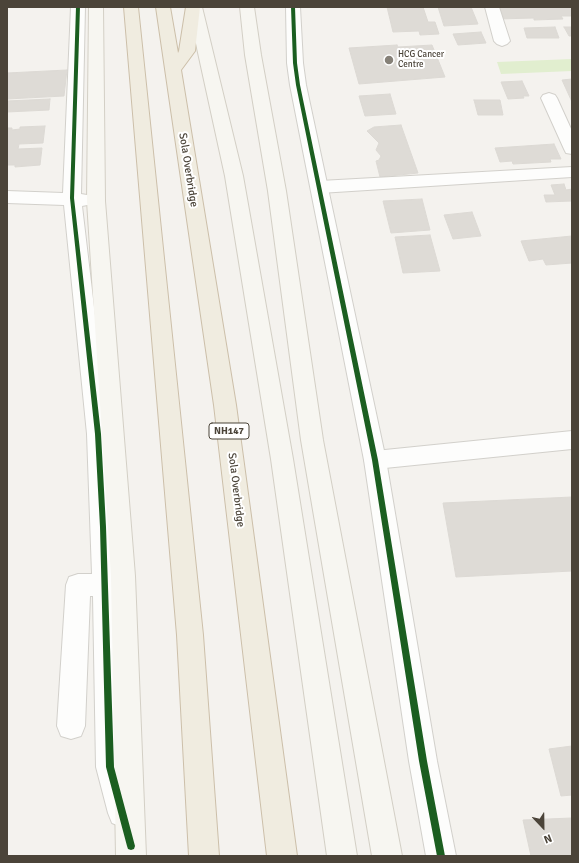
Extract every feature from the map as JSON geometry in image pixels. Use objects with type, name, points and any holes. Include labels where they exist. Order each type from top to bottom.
[{"type":"highway","points":[[131,7],[190,635],[204,856]]},
{"type":"highway","name":"Sola Overbridge","points":[[163,7],[225,405],[282,856]]},
{"type":"highway","points":[[173,69],[187,51],[194,7]]},
{"type":"main road","points":[[96,7],[96,201],[114,580],[131,851]]},
{"type":"main road","points":[[194,7],[235,184],[282,459],[342,856]]},
{"type":"main road","points":[[247,7],[253,55],[276,191],[312,440],[387,856]]},
{"type":"street","points":[[71,726],[78,585],[114,580],[103,527],[98,434],[72,198],[78,7]]},
{"type":"street","points":[[292,7],[295,64],[375,460],[423,761],[441,856]]},
{"type":"street","points":[[492,7],[502,41]]},
{"type":"street","points":[[549,98],[572,149]]},
{"type":"street","points":[[320,186],[572,172]]},
{"type":"street","points":[[7,197],[72,198],[96,201]]},
{"type":"street","points":[[375,460],[572,440]]},
{"type":"green space","points":[[572,59],[572,71],[501,74],[497,62]]},
{"type":"building","name":"HCG Cancer Centre","points":[[387,7],[423,7],[428,22],[435,22],[439,34],[420,35],[419,31],[393,32]]},
{"type":"building","points":[[438,7],[471,7],[478,24],[444,26]]},
{"type":"building","points":[[495,7],[572,7],[572,16],[561,16],[563,19],[498,19]]},
{"type":"building","points":[[555,27],[559,38],[527,38],[524,28]]},
{"type":"building","points":[[564,27],[572,27],[572,36],[569,36]]},
{"type":"building","points":[[481,32],[486,43],[458,45],[453,34]]},
{"type":"building","points":[[397,45],[398,47],[432,45],[445,77],[359,84],[349,48]]},
{"type":"building","points":[[67,70],[64,96],[7,99],[7,73]]},
{"type":"building","points":[[572,79],[572,102],[562,80]]},
{"type":"building","points":[[522,81],[529,96],[523,96],[524,98],[508,99],[501,82]]},
{"type":"building","points":[[390,94],[396,114],[365,116],[359,96]]},
{"type":"building","points":[[50,99],[49,110],[7,112],[7,101]]},
{"type":"building","points":[[474,100],[500,100],[503,115],[478,115]]},
{"type":"building","points":[[401,125],[418,173],[380,177],[376,161],[379,160],[381,156],[376,150],[379,143],[367,131],[374,127]]},
{"type":"building","points":[[45,126],[43,143],[19,144],[18,149],[42,148],[40,165],[15,167],[15,165],[7,165],[7,128],[12,128],[12,130],[20,129],[20,127]]},
{"type":"building","points":[[554,144],[561,159],[550,159],[551,162],[513,164],[512,161],[500,162],[495,148]]},
{"type":"building","points":[[564,184],[566,190],[572,189],[572,201],[546,202],[544,195],[555,195],[551,185]]},
{"type":"building","points":[[422,199],[430,230],[391,233],[383,201]]},
{"type":"building","points":[[472,212],[481,236],[453,239],[444,215]]},
{"type":"building","points":[[430,235],[440,271],[403,273],[395,237]]},
{"type":"building","points":[[572,236],[572,263],[546,265],[543,259],[529,261],[521,241]]},
{"type":"building","points":[[572,497],[572,571],[456,577],[443,503]]},
{"type":"building","points":[[572,746],[572,795],[561,796],[549,749]]},
{"type":"building","points":[[572,818],[572,856],[531,856],[523,820]]},
{"type":"cycle path","points":[[78,7],[72,198],[98,434],[103,527],[110,767],[131,846]]},
{"type":"cycle path","points":[[293,7],[295,63],[298,85],[375,460],[423,761],[441,856]]},
{"type":"place","name":"HCG Cancer Centre","points":[[389,60]]}]
